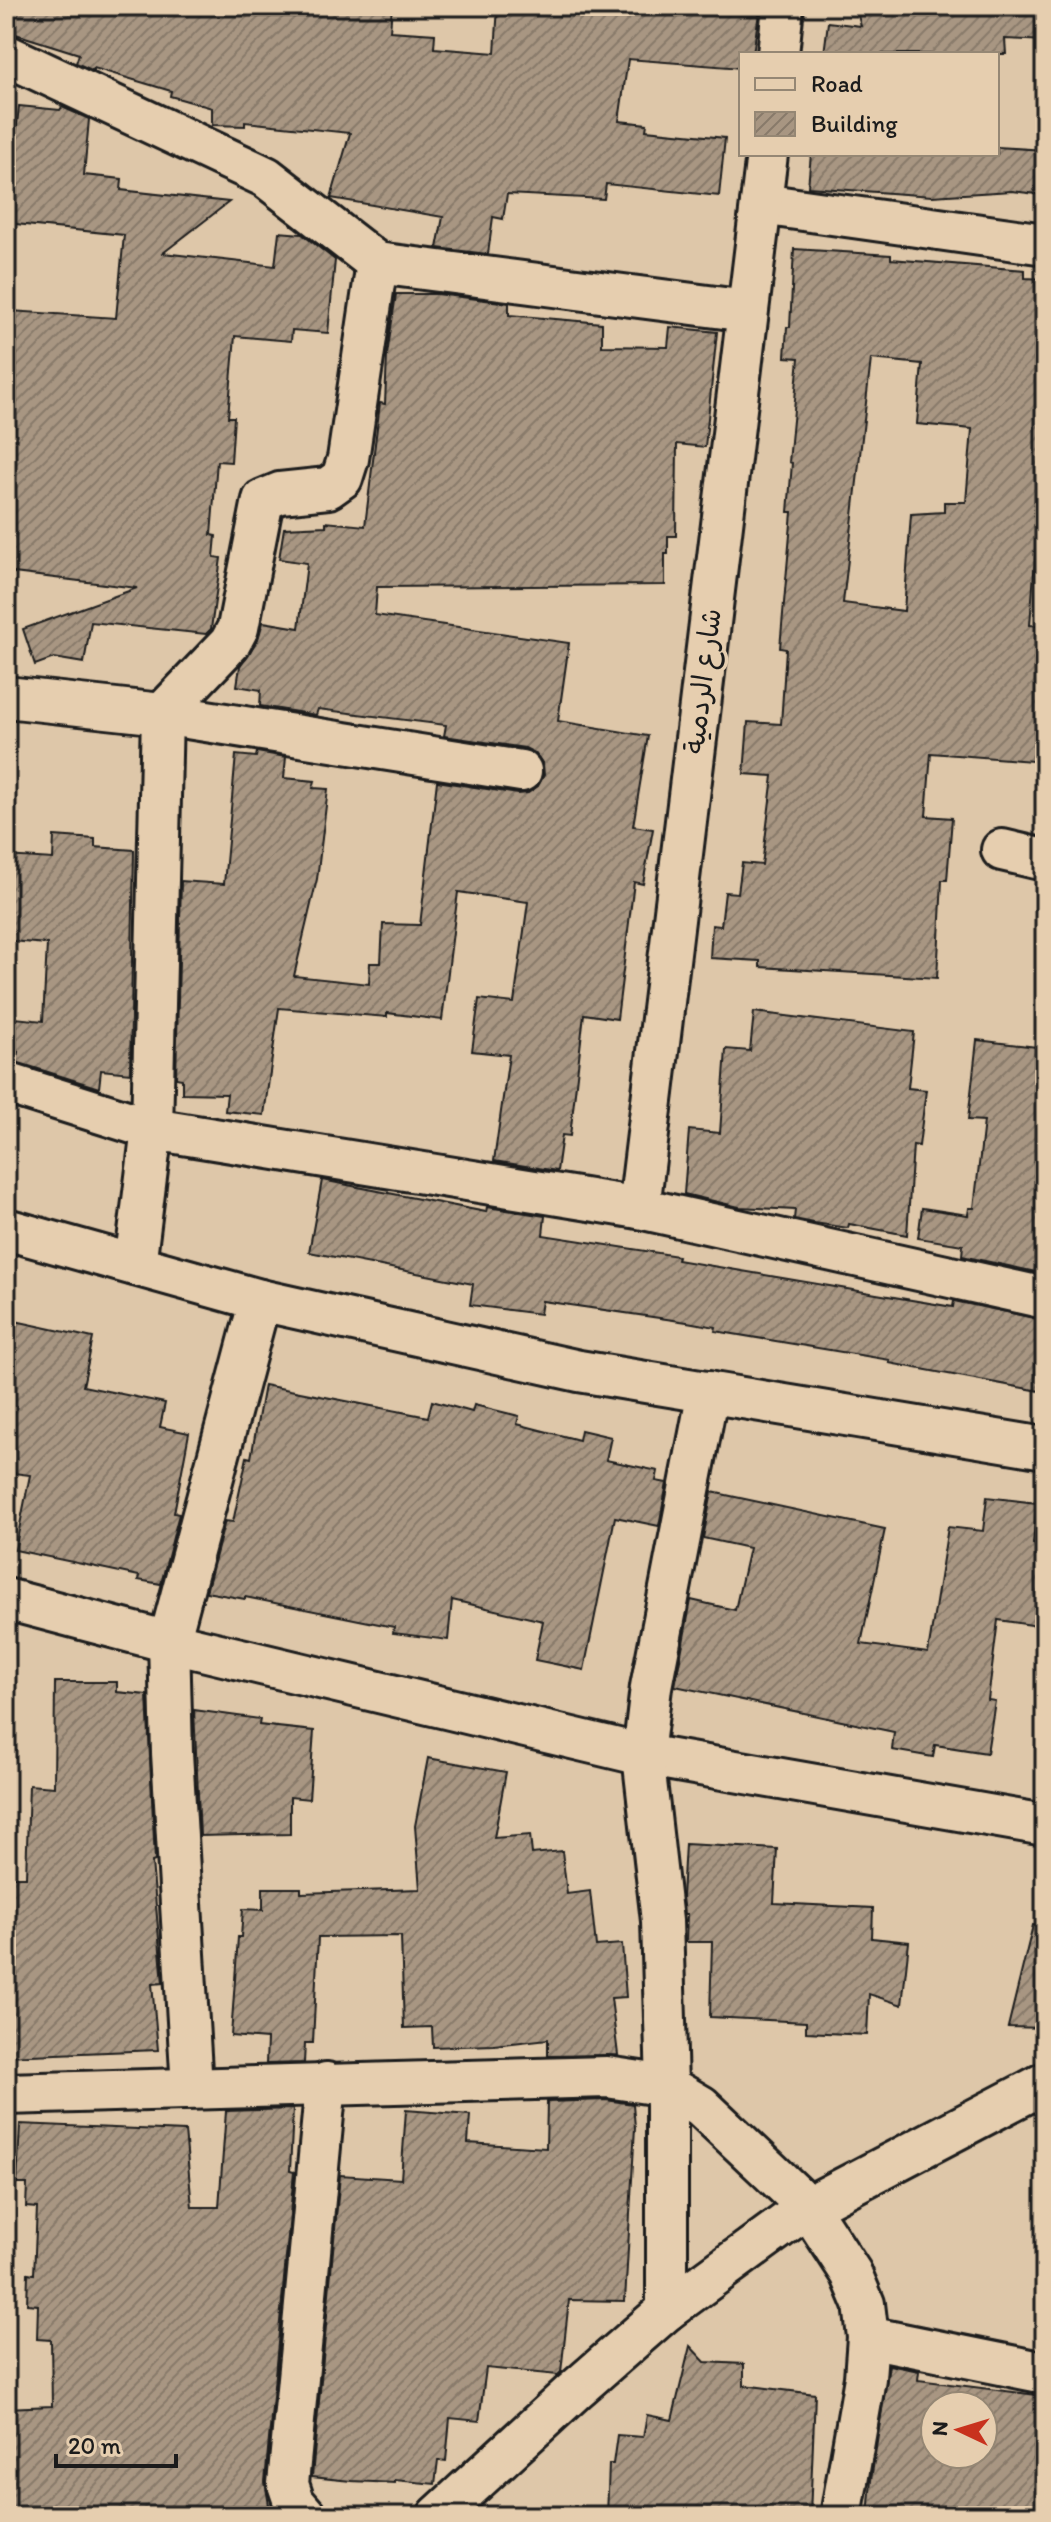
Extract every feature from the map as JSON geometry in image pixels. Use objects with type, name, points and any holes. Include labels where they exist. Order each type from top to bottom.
[{"type":"street","points":[[778,52],[783,6]]},
{"type":"street","points":[[6,55],[266,177],[377,263],[747,311]]},
{"type":"street","name":"شارع الردمية","points":[[639,1208],[767,156]]},
{"type":"street","points":[[761,204],[1045,244]]},
{"type":"street","points":[[135,1265],[152,1129],[162,714],[230,643],[238,628],[263,500],[280,493],[328,488],[342,478],[348,459],[377,263]]},
{"type":"street","points":[[6,697],[162,714],[521,771]]},
{"type":"street","points":[[1002,850],[1045,860]]},
{"type":"street","points":[[6,1083],[152,1129],[639,1208],[1045,1298]]},
{"type":"street","points":[[6,1229],[260,1300],[579,1371],[1045,1448]]},
{"type":"street","points":[[192,2088],[172,1753],[169,1642],[260,1300]]},
{"type":"street","points":[[667,2310],[667,2086],[662,1921],[643,1755],[651,1687],[708,1392]]},
{"type":"street","points":[[6,1599],[169,1642],[643,1755],[1045,1825]]},
{"type":"street","points":[[6,2094],[607,2077],[667,2086],[701,2106],[808,2207],[851,2273],[864,2304],[868,2337],[865,2378],[841,2516]]},
{"type":"street","points":[[306,2516],[294,2502],[288,2484],[326,2083]]},
{"type":"street","points":[[438,2516],[667,2310],[808,2207],[1045,2083]]},
{"type":"street","points":[[868,2337],[1045,2373]]},
{"type":"building","points":[[6,6],[113,6],[113,9],[169,13],[171,6],[279,10],[280,6],[392,6],[390,31],[435,34],[434,48],[495,53],[498,6],[760,6],[753,52],[739,52],[739,68],[628,59],[619,121],[647,124],[646,130],[725,138],[719,196],[606,184],[604,199],[507,194],[503,219],[493,217],[488,254],[437,248],[443,217],[331,198],[350,133],[245,122],[245,126],[212,125],[212,108],[170,96],[171,91],[94,68],[94,71],[76,63],[79,54],[6,31]]},
{"type":"building","points":[[855,6],[1045,6],[1045,41],[1005,39],[1006,54],[824,52],[828,22],[861,26]]},
{"type":"building","points":[[19,106],[60,110],[62,107],[89,119],[84,175],[122,179],[121,190],[229,202],[163,253],[275,266],[279,232],[302,234],[335,260],[328,333],[292,330],[291,341],[235,336],[228,417],[234,417],[231,462],[217,461],[211,535],[216,536],[214,557],[221,558],[211,629],[206,634],[91,622],[84,663],[54,658],[35,665],[23,629],[137,588],[6,572],[6,355],[11,311],[116,318],[124,235],[6,223]]},
{"type":"building","points":[[999,147],[1045,150],[1045,195],[1012,191],[932,196],[808,187],[811,156],[999,156]]},
{"type":"building","points":[[794,249],[891,255],[891,259],[1025,270],[1025,278],[1045,279],[1045,432],[1030,625],[1045,626],[1045,762],[931,753],[926,816],[952,818],[947,880],[942,880],[937,978],[760,967],[760,961],[710,958],[712,925],[721,926],[725,892],[738,893],[742,863],[762,865],[773,776],[744,774],[748,722],[781,724],[786,649],[780,648],[792,512],[788,512],[792,463],[789,462],[799,358],[785,357],[787,327],[790,327]],"holes":[[[871,359],[922,364],[917,424],[972,429],[966,502],[944,502],[944,512],[911,514],[904,611],[843,603]]]},
{"type":"building","points":[[396,294],[437,294],[509,303],[509,315],[602,323],[602,346],[668,347],[670,327],[717,332],[705,447],[677,444],[676,536],[668,536],[665,585],[377,587],[375,615],[569,643],[558,721],[648,736],[633,826],[653,829],[643,884],[634,882],[617,1019],[584,1014],[570,1136],[562,1135],[557,1171],[494,1161],[509,1055],[472,1051],[479,999],[514,1003],[528,902],[458,892],[442,1020],[387,1013],[387,1017],[279,1008],[264,1115],[225,1111],[227,1094],[182,1093],[182,1079],[176,1078],[181,881],[224,884],[236,755],[256,757],[257,752],[286,757],[284,778],[315,781],[313,788],[328,789],[317,879],[294,976],[369,984],[370,963],[381,963],[383,924],[420,925],[437,781],[518,794],[528,793],[538,786],[544,775],[543,764],[535,753],[525,748],[444,736],[446,725],[318,709],[316,715],[260,706],[261,690],[237,686],[240,666],[258,639],[263,622],[299,628],[307,563],[279,559],[284,528],[326,526],[326,522],[365,526],[380,403],[385,404],[387,355]]},
{"type":"building","points":[[54,836],[95,839],[95,847],[134,850],[130,1073],[101,1070],[99,1088],[16,1062],[18,1052],[6,1051],[6,1017],[43,1021],[47,944],[11,941],[12,929],[6,929],[6,856],[53,859]]},
{"type":"building","points":[[754,1012],[914,1032],[908,1088],[926,1090],[919,1146],[913,1145],[907,1235],[849,1224],[848,1228],[814,1223],[794,1219],[795,1210],[739,1207],[684,1194],[689,1130],[720,1133],[726,1049],[750,1051]]},
{"type":"building","points":[[977,1040],[1045,1048],[1045,1274],[962,1256],[963,1245],[918,1238],[922,1208],[968,1215],[969,1208],[974,1208],[984,1121],[968,1120]]},
{"type":"building","points":[[322,1180],[486,1212],[487,1207],[545,1216],[543,1235],[678,1256],[677,1260],[953,1307],[954,1301],[1045,1320],[1045,1392],[889,1363],[890,1360],[715,1331],[716,1327],[687,1322],[542,1301],[540,1314],[470,1305],[473,1284],[309,1252]]},
{"type":"building","points":[[6,1319],[93,1338],[83,1386],[165,1403],[160,1427],[189,1433],[174,1513],[179,1514],[161,1584],[138,1580],[139,1576],[15,1550],[30,1475],[6,1472]]},
{"type":"building","points":[[264,1385],[428,1417],[432,1401],[472,1412],[474,1405],[519,1416],[517,1424],[579,1440],[581,1430],[611,1437],[606,1460],[658,1471],[656,1481],[667,1483],[659,1526],[615,1517],[584,1670],[535,1660],[543,1621],[452,1600],[448,1640],[393,1633],[394,1627],[206,1592],[225,1521],[233,1522],[247,1457],[251,1458]]},
{"type":"building","points":[[712,1492],[885,1529],[861,1644],[928,1653],[948,1527],[983,1531],[987,1497],[1037,1503],[1033,1544],[1045,1545],[1045,1627],[998,1620],[988,1700],[995,1701],[987,1753],[935,1745],[933,1757],[892,1750],[894,1732],[675,1686],[691,1600],[735,1610],[749,1548],[703,1538]]},
{"type":"building","points":[[55,1682],[117,1682],[117,1692],[147,1695],[155,1861],[152,1862],[163,1983],[152,1984],[158,2050],[6,2056],[6,1877],[26,1877],[29,1785],[54,1787]]},
{"type":"building","points":[[194,1710],[260,1719],[259,1725],[314,1731],[309,1799],[290,1797],[290,1834],[200,1836]]},
{"type":"building","points":[[428,1758],[506,1772],[494,1838],[530,1835],[532,1854],[562,1851],[567,1894],[590,1891],[596,1946],[622,1944],[626,1997],[611,1998],[618,2055],[548,2056],[548,2039],[433,2047],[432,2027],[404,2028],[401,1936],[318,1937],[313,2043],[305,2043],[304,2063],[266,2064],[267,2039],[231,2036],[243,1909],[263,1910],[263,1888],[301,1888],[301,1893],[420,1889],[415,1826]]},
{"type":"building","points":[[685,1844],[777,1849],[774,1903],[873,1908],[872,1938],[909,1942],[902,2005],[869,1994],[867,2035],[806,2032],[806,2022],[710,2017],[712,1942],[686,1942],[687,1914],[684,1914],[682,1897]]},
{"type":"building","points":[[1033,1925],[1045,1926],[1045,2028],[1008,2027]]},
{"type":"building","points":[[606,2100],[633,2104],[635,2127],[625,2301],[569,2300],[561,2372],[558,2375],[486,2368],[479,2421],[450,2418],[446,2461],[438,2460],[435,2484],[312,2477],[340,2175],[401,2179],[406,2110],[470,2115],[468,2143],[546,2148],[547,2102]]},
{"type":"building","points":[[293,2109],[290,2171],[294,2172],[265,2482],[271,2516],[180,2516],[179,2510],[92,2516],[6,2516],[6,2408],[52,2406],[51,2340],[37,2339],[38,2305],[27,2304],[28,2273],[34,2274],[37,2208],[26,2207],[27,2184],[17,2184],[20,2124],[185,2131],[192,2207],[219,2207],[226,2111]]},
{"type":"building","points":[[690,2346],[705,2362],[744,2364],[744,2385],[815,2394],[810,2516],[607,2516],[609,2464],[613,2464],[617,2435],[643,2437],[647,2415],[672,2420]]},
{"type":"building","points":[[889,2365],[919,2371],[918,2380],[997,2390],[919,2390],[919,2470],[999,2470],[999,2390],[1045,2396],[1045,2516],[868,2516]]}]
